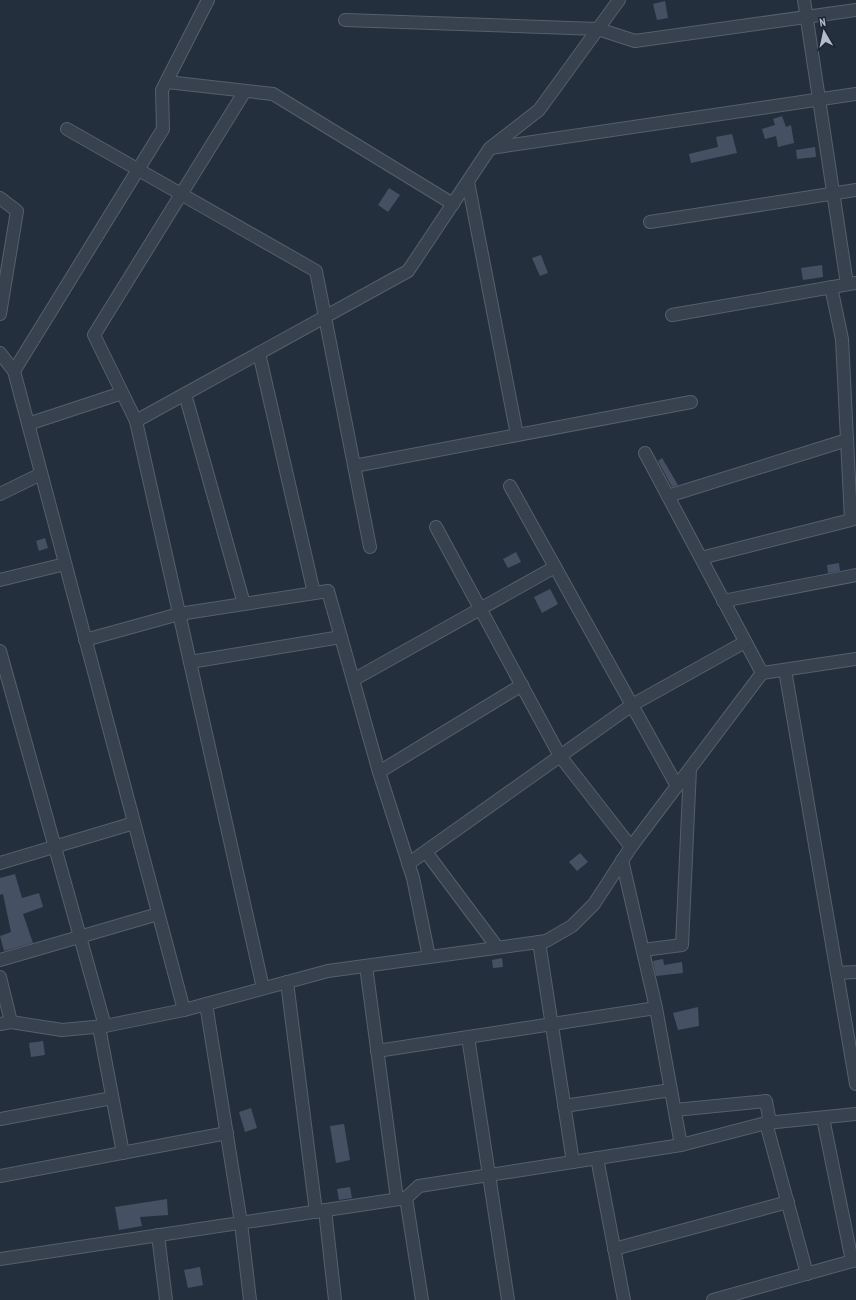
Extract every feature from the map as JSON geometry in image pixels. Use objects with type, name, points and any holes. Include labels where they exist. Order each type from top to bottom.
[{"type":"street","points":[[14,371],[163,129],[162,90],[208,0]]},
{"type":"street","points":[[136,421],[408,271],[490,148],[539,110],[620,0]]},
{"type":"street","points":[[672,315],[851,284],[833,193],[804,0]]},
{"type":"street","points":[[345,20],[598,29],[636,41],[856,10]]},
{"type":"street","points":[[167,82],[273,94],[453,204]]},
{"type":"street","points":[[245,91],[94,334],[136,421],[263,988]]},
{"type":"street","points":[[490,148],[856,94]]},
{"type":"street","points":[[67,129],[316,271],[370,548]]},
{"type":"street","points":[[468,182],[517,435]]},
{"type":"street","points":[[650,222],[856,190]]},
{"type":"street","points":[[0,198],[16,211],[2,279],[0,314]]},
{"type":"street","points":[[701,558],[851,520],[842,339],[831,287]]},
{"type":"street","points":[[0,353],[14,371],[184,1010]]},
{"type":"street","points":[[259,353],[314,593]]},
{"type":"street","points":[[28,424],[122,393]]},
{"type":"street","points":[[185,394],[244,604]]},
{"type":"street","points":[[354,466],[691,402]]},
{"type":"street","points":[[668,496],[847,440]]},
{"type":"street","points":[[645,452],[762,673]]},
{"type":"street","points":[[0,494],[41,474]]},
{"type":"street","points":[[510,486],[677,786]]},
{"type":"street","points":[[436,527],[560,756],[631,847]]},
{"type":"street","points":[[0,580],[65,564]]},
{"type":"street","points":[[353,680],[555,567]]},
{"type":"street","points":[[724,601],[856,575]]},
{"type":"street","points":[[85,640],[179,614],[328,591],[379,772],[408,864],[429,957]]},
{"type":"street","points":[[190,662],[341,637]]},
{"type":"street","points":[[408,864],[632,705],[745,642]]},
{"type":"street","points":[[0,651],[80,936],[102,1027],[112,1098],[123,1153]]},
{"type":"street","points":[[0,977],[6,1023],[62,1030],[102,1027],[184,1010],[328,971],[546,941],[572,926],[594,904],[631,847],[762,673],[856,659]]},
{"type":"street","points":[[785,670],[856,1084]]},
{"type":"street","points":[[379,772],[522,685]]},
{"type":"street","points":[[643,950],[682,945],[690,769]]},
{"type":"street","points":[[0,863],[134,823]]},
{"type":"street","points":[[426,852],[497,947]]},
{"type":"street","points":[[622,860],[656,1008],[681,1145]]},
{"type":"street","points":[[0,960],[158,914]]},
{"type":"street","points":[[539,942],[573,1162]]},
{"type":"street","points":[[366,966],[377,1051],[401,1199],[422,1300]]},
{"type":"street","points":[[837,973],[856,972]]},
{"type":"street","points":[[287,982],[320,1211],[335,1300]]},
{"type":"street","points":[[206,1004],[241,1223],[250,1300]]},
{"type":"street","points":[[377,1051],[656,1008]]},
{"type":"street","points":[[468,1037],[508,1300]]},
{"type":"street","points":[[564,1106],[671,1090]]},
{"type":"street","points":[[0,1119],[112,1098]]},
{"type":"street","points":[[675,1110],[766,1101],[768,1123],[807,1274]]},
{"type":"street","points":[[0,1259],[401,1199],[419,1186],[681,1145],[768,1123],[856,1114]]},
{"type":"street","points":[[713,1300],[854,1260],[823,1118]]},
{"type":"street","points":[[0,1176],[227,1133]]},
{"type":"street","points":[[597,1158],[624,1300]]},
{"type":"street","points":[[614,1248],[788,1202]]},
{"type":"street","points":[[158,1235],[166,1300]]},
{"type":"building","points":[[665,1],[668,18],[657,20],[653,4]]},
{"type":"building","points":[[782,116],[786,127],[791,125],[794,143],[778,147],[776,136],[765,139],[762,129],[775,125],[773,119]]},
{"type":"building","points":[[732,134],[737,153],[691,163],[689,154],[718,147],[716,137]]},
{"type":"building","points":[[815,147],[816,157],[797,159],[796,150]]},
{"type":"building","points":[[389,188],[400,195],[388,212],[378,205]]},
{"type":"building","points":[[541,255],[548,273],[540,276],[532,258]]},
{"type":"building","points":[[822,265],[823,277],[803,280],[801,268]]},
{"type":"building","points":[[662,458],[678,485],[672,487],[658,461]]},
{"type":"building","points":[[45,538],[48,548],[39,551],[36,541]]},
{"type":"building","points":[[516,552],[521,562],[508,568],[503,559]]},
{"type":"building","points":[[839,563],[840,571],[828,573],[827,565]]},
{"type":"building","points":[[550,589],[558,604],[542,613],[534,597]]},
{"type":"building","points":[[580,853],[588,862],[577,871],[569,862]]},
{"type":"building","points":[[15,874],[22,898],[39,893],[43,907],[23,914],[33,943],[4,951],[0,936],[11,932],[3,894],[0,895],[0,878]]},
{"type":"building","points":[[502,958],[503,967],[493,968],[492,960]]},
{"type":"building","points":[[663,959],[664,965],[682,962],[683,973],[656,976],[653,961]]},
{"type":"building","points":[[698,1007],[699,1026],[678,1030],[673,1013]]},
{"type":"building","points":[[43,1041],[45,1055],[31,1057],[29,1043]]},
{"type":"building","points":[[251,1108],[257,1128],[245,1132],[239,1112]]},
{"type":"building","points":[[344,1124],[350,1160],[336,1163],[330,1126]]},
{"type":"building","points":[[350,1187],[352,1198],[339,1200],[337,1189]]},
{"type":"building","points":[[167,1199],[168,1215],[140,1217],[142,1226],[119,1230],[115,1207]]},
{"type":"building","points":[[200,1267],[203,1285],[188,1288],[184,1270]]}]
